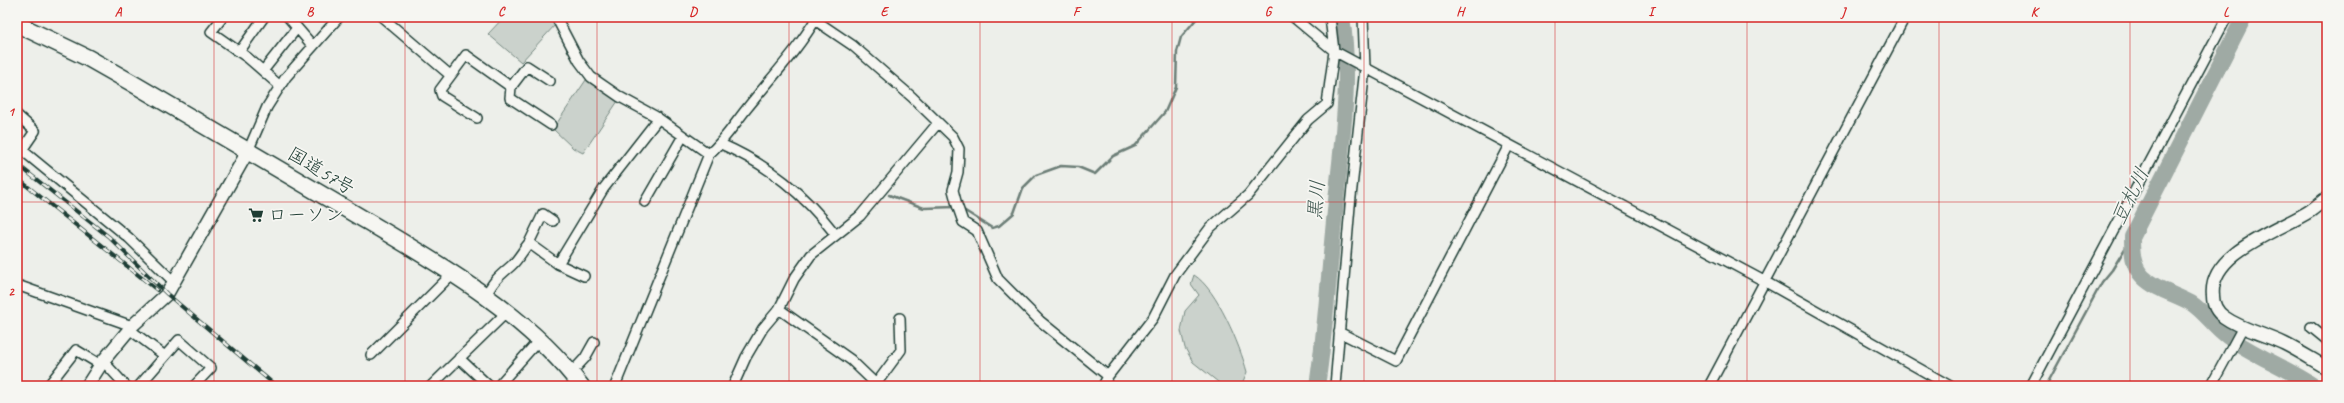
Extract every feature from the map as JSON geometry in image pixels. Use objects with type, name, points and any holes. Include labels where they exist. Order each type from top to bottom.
[{"type":"highway","name":"国道57号","points":[[17,24],[88,58],[248,151],[452,274],[506,313],[539,340],[571,373],[581,386]]},
{"type":"main road","points":[[87,386],[102,363],[131,328],[167,294],[248,151]]},
{"type":"main road","points":[[2327,198],[2310,211],[2250,242],[2226,263],[2214,281],[2212,290],[2216,309],[2223,317],[2284,344],[2327,368]]},
{"type":"street","points":[[223,17],[211,32],[239,52],[280,86]]},
{"type":"street","points":[[239,52],[264,17]]},
{"type":"street","points":[[288,17],[312,45]]},
{"type":"street","points":[[248,151],[267,108],[280,86],[312,45],[338,17]]},
{"type":"street","points":[[382,17],[450,75]]},
{"type":"street","points":[[556,17],[579,61],[591,77],[620,97],[658,119],[709,154]]},
{"type":"street","points":[[1293,17],[1334,51],[1764,281],[1950,386]]},
{"type":"street","points":[[1103,386],[1108,376],[1153,318],[1174,275],[1210,228],[1248,195],[1308,120],[1327,104],[1334,51],[1330,17]]},
{"type":"street","points":[[1334,386],[1365,68],[1363,17]]},
{"type":"street","points":[[1709,386],[1905,17]]},
{"type":"street","points":[[2031,386],[2227,17]]},
{"type":"street","points":[[616,386],[709,154],[721,144],[816,18],[852,46],[912,98],[953,137],[959,149],[958,172],[953,190],[957,205],[963,222],[977,231],[980,236],[998,279],[1040,321],[1108,376]]},
{"type":"street","points":[[263,71],[297,28]]},
{"type":"street","points":[[476,118],[442,96],[440,90],[466,55],[511,87]]},
{"type":"street","points":[[550,81],[527,66],[511,87],[510,98],[551,125]]},
{"type":"street","points":[[17,116],[35,131],[22,150],[129,238],[173,281]]},
{"type":"street","points":[[558,264],[604,188],[658,119]]},
{"type":"street","points":[[733,386],[746,357],[759,334],[779,308],[794,279],[811,255],[864,212],[938,123]]},
{"type":"street","points":[[645,202],[683,136]]},
{"type":"street","points":[[721,144],[750,157],[767,167],[802,196],[836,235]]},
{"type":"street","points":[[1339,332],[1396,361],[1510,145]]},
{"type":"street","points":[[485,298],[491,285],[500,273],[511,266],[529,243],[542,214],[553,221]]},
{"type":"street","points":[[529,243],[558,264],[584,276]]},
{"type":"street","points":[[371,356],[452,274]]},
{"type":"street","points":[[18,287],[131,328],[165,356]]},
{"type":"street","points":[[779,308],[851,360],[877,385],[901,350],[900,318]]},
{"type":"street","points":[[435,385],[459,358],[506,313]]},
{"type":"street","points":[[2211,386],[2243,327]]},
{"type":"street","points":[[2311,327],[2327,340]]},
{"type":"street","points":[[139,386],[179,340],[211,368],[194,386]]},
{"type":"street","points":[[498,386],[539,340]]},
{"type":"street","points":[[571,373],[585,358],[594,342]]},
{"type":"street","points":[[48,386],[76,350],[102,363],[126,386]]},
{"type":"street","points":[[459,358],[489,386]]},
{"type":"shaded area","points":[[504,17],[553,17],[556,24],[521,62],[488,34]]},
{"type":"shaded area","points":[[588,77],[618,101],[583,153],[573,148],[553,129]]},
{"type":"shaded area","points":[[1194,275],[1203,282],[1211,292],[1226,319],[1239,348],[1247,372],[1241,386],[1223,386],[1193,362],[1185,348],[1181,331],[1185,311],[1199,295],[1191,284]]},
{"type":"waterway","points":[[962,209],[992,228],[999,226],[1014,213],[1023,188],[1036,175],[1061,166],[1078,167],[1095,174],[1113,156],[1135,146],[1165,112],[1176,87],[1177,52],[1181,37],[1198,17]]},
{"type":"waterway","points":[[1304,17],[1306,19],[1309,17]]},
{"type":"waterway","name":"黒川","points":[[1317,386],[1325,320],[1346,90],[1345,41],[1342,17]]},
{"type":"waterway","name":"豆札川","points":[[2244,17],[2132,237],[2133,258],[2139,273],[2148,281],[2160,289],[2191,303],[2222,332],[2237,343],[2314,386]]},
{"type":"waterway","points":[[889,195],[924,208],[955,207]]},
{"type":"waterway","points":[[2046,386],[2102,282],[2112,270],[2132,237]]},
{"type":"railway","points":[[17,164],[109,237],[167,294],[276,386]]},
{"type":"railway","points":[[17,178],[157,290]]},
{"type":"place","name":"ローソン","points":[[256,215]]}]
